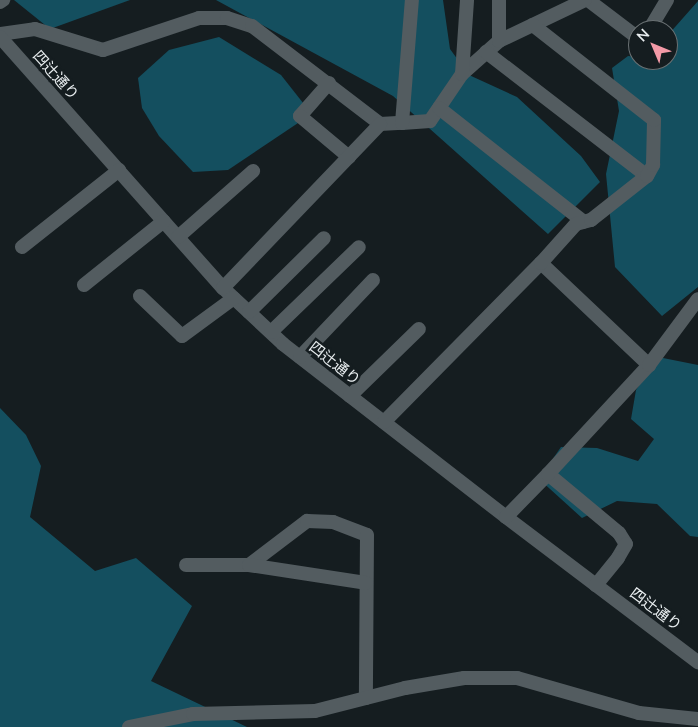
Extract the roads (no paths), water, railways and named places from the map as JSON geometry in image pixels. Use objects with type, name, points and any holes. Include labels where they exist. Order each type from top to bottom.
[{"type":"street","points":[[402,123],[412,0]]},
{"type":"street","points":[[462,74],[467,0]]},
{"type":"street","points":[[499,40],[500,0]]},
{"type":"street","points":[[0,36],[35,29],[103,50],[198,18],[227,18],[252,26],[329,83],[380,124],[430,121],[462,74],[499,40],[587,0],[628,31]]},
{"type":"street","points":[[655,20],[667,0]]},
{"type":"street","points":[[384,422],[541,263],[576,224],[591,220],[647,176],[654,165],[654,120],[533,25]]},
{"type":"street","name":"四辻通り","points":[[0,36],[223,288],[271,332],[506,517],[698,662]]},
{"type":"street","points":[[486,52],[647,176]]},
{"type":"street","points":[[329,83],[300,116],[348,157]]},
{"type":"street","points":[[439,108],[584,222]]},
{"type":"street","points":[[223,288],[380,124]]},
{"type":"street","points":[[22,247],[119,170]]},
{"type":"street","points":[[178,237],[253,171]]},
{"type":"street","points":[[84,285],[164,221]]},
{"type":"street","points":[[249,312],[324,238]]},
{"type":"street","points":[[271,332],[359,246]]},
{"type":"street","points":[[541,263],[648,365]]},
{"type":"street","points":[[300,356],[373,280]]},
{"type":"street","points":[[140,296],[182,336],[234,298]]},
{"type":"street","points":[[506,517],[648,365],[697,303]]},
{"type":"street","points":[[350,396],[418,329]]},
{"type":"street","points":[[548,474],[619,533],[626,544],[624,551],[596,585]]},
{"type":"street","points":[[249,565],[307,521],[333,522],[368,535],[366,698]]},
{"type":"street","points":[[186,565],[249,565],[366,583]]},
{"type":"street","points":[[129,727],[193,714],[315,711],[405,688],[464,678],[517,678],[639,712],[698,719]]}]
